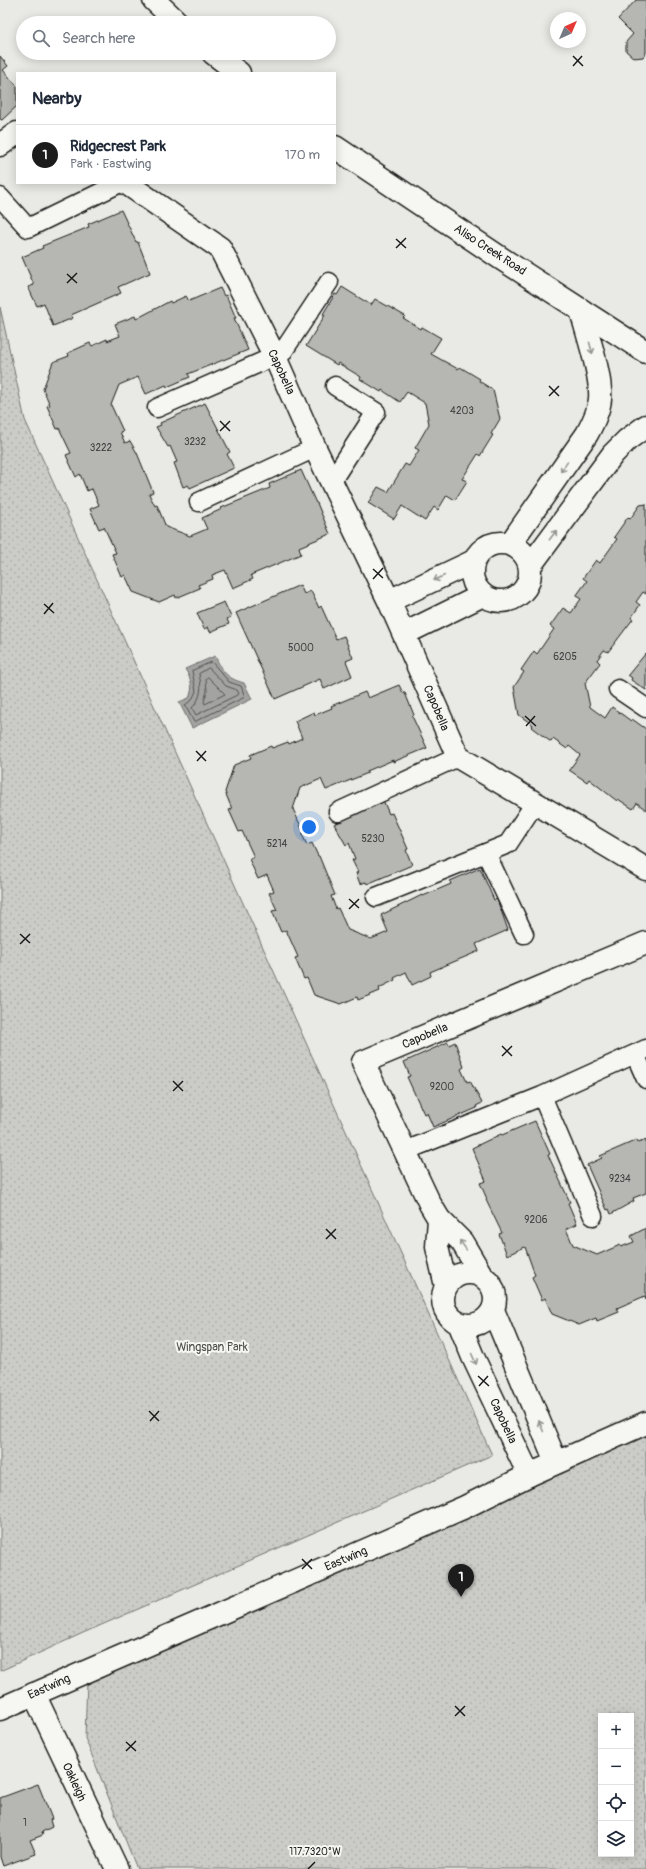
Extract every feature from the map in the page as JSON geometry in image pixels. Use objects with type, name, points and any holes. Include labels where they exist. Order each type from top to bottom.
[{"type":"street","points":[[154,0],[171,16]]},
{"type":"street","points":[[222,60],[238,72]]},
{"type":"street","points":[[0,145],[16,134]]},
{"type":"street","name":"Aliso Creek Road","points":[[336,147],[357,163],[646,352]]},
{"type":"street","name":"Capobella","points":[[127,184],[220,248],[275,357],[331,482],[390,601],[458,757]]},
{"type":"street","points":[[510,544],[587,434],[597,412],[601,387],[581,310]]},
{"type":"street","points":[[530,566],[523,553],[510,544],[496,543],[482,550],[474,561],[472,570],[473,580],[483,595],[500,601],[516,597],[528,584],[530,566],[613,454],[627,440],[646,426]]},
{"type":"street","points":[[390,601],[474,561]]},
{"type":"street","points":[[404,634],[483,595]]},
{"type":"street","points":[[458,757],[646,869]]},
{"type":"street","name":"Capobella","points":[[556,1462],[494,1310],[495,1294],[489,1280],[482,1276],[462,1242],[439,1219],[430,1204],[364,1062],[646,943]]},
{"type":"street","name":"Capobella","points":[[439,1219],[437,1247],[446,1286],[443,1294],[443,1303],[446,1311],[459,1323],[473,1357],[529,1475]]},
{"type":"street","points":[[446,1286],[458,1274],[466,1272],[475,1273],[482,1276]]},
{"type":"street","points":[[459,1323],[467,1325],[482,1322],[494,1310]]},
{"type":"street","name":"Eastwing","points":[[0,1709],[465,1507],[556,1462],[646,1423]]},
{"type":"street","name":"Oakleigh","points":[[34,1694],[117,1869]]},
{"type":"lane","points":[[0,197],[28,228],[118,184]]},
{"type":"lane","points":[[157,408],[282,353],[329,282]]},
{"type":"lane","points":[[331,482],[376,412],[335,386]]},
{"type":"lane","points":[[199,502],[315,448]]},
{"type":"lane","points":[[618,689],[646,708]]},
{"type":"lane","points":[[338,812],[458,757]]},
{"type":"lane","points":[[376,897],[508,844],[535,803]]},
{"type":"lane","points":[[486,853],[524,934]]},
{"type":"lane","points":[[405,1151],[542,1096],[641,1052],[646,1079]]},
{"type":"lane","points":[[542,1096],[593,1216]]},
{"type":"green space","name":"Wingspan Park","points":[[0,307],[25,420],[492,1455],[83,1633],[0,1671]]},
{"type":"green space","points":[[646,1429],[646,1869],[137,1869],[85,1738],[87,1681]]},
{"type":"water","points":[[215,656],[226,674],[233,679],[244,683],[252,699],[192,728],[179,702],[189,698],[192,687],[185,669]]},
{"type":"building","points":[[636,0],[646,0],[646,53],[643,57],[634,58],[626,51],[626,42],[633,34],[618,19]]},
{"type":"building","points":[[0,56],[8,66],[3,70],[16,85],[16,107],[2,120],[0,119]]},
{"type":"building","points":[[121,210],[136,242],[138,242],[150,273],[118,287],[121,293],[71,315],[73,318],[53,326],[44,303],[37,306],[28,287],[34,285],[22,257],[43,248],[42,246],[89,227],[88,224]]},
{"type":"building","points":[[342,287],[371,305],[375,299],[405,316],[403,318],[421,329],[422,327],[441,338],[431,354],[458,369],[460,367],[480,379],[479,381],[493,390],[500,419],[491,434],[493,435],[480,456],[478,454],[462,479],[467,481],[455,500],[447,495],[438,510],[434,507],[425,521],[402,506],[394,519],[368,503],[378,487],[388,492],[405,464],[409,466],[419,450],[415,448],[429,424],[425,403],[407,392],[400,402],[382,390],[381,392],[360,379],[361,377],[338,363],[337,365],[306,346],[325,315],[323,314],[335,294],[337,295]]},
{"type":"building","points":[[220,288],[224,296],[226,295],[248,350],[188,374],[190,377],[167,387],[166,385],[146,394],[138,377],[119,385],[111,405],[123,431],[120,432],[125,443],[130,441],[137,453],[153,492],[149,494],[155,506],[157,505],[166,527],[190,536],[207,529],[202,518],[222,509],[221,508],[270,488],[269,484],[301,470],[330,534],[299,547],[301,554],[251,575],[253,579],[233,588],[225,570],[212,575],[213,579],[198,585],[200,588],[176,598],[175,595],[159,602],[133,592],[125,575],[122,577],[112,554],[116,553],[104,527],[99,529],[90,509],[99,505],[92,489],[87,491],[80,474],[76,477],[66,455],[71,453],[59,428],[57,429],[47,406],[50,405],[43,389],[53,362],[69,356],[68,353],[90,343],[92,346],[107,339],[107,341],[120,336],[115,324],[135,316],[136,319],[170,301],[171,303],[186,296],[189,301]]},
{"type":"building","points":[[205,403],[230,452],[227,454],[234,468],[190,488],[188,485],[183,487],[174,463],[177,462],[170,446],[168,447],[156,427],[161,425],[160,423]]},
{"type":"building","points":[[646,504],[646,594],[643,592],[636,602],[640,605],[631,618],[633,619],[608,652],[604,650],[597,660],[600,663],[585,683],[590,707],[605,718],[612,707],[631,721],[632,719],[646,729],[646,810],[637,803],[633,809],[618,799],[617,801],[589,779],[587,782],[569,770],[580,755],[569,746],[567,749],[553,739],[551,742],[531,727],[533,725],[519,715],[514,687],[524,672],[521,670],[534,651],[537,654],[554,629],[550,626],[563,608],[571,613],[581,599],[576,596],[587,581],[583,578],[596,560],[600,563],[617,539],[614,537],[628,517],[630,519],[640,505]]},
{"type":"building","points":[[300,585],[304,594],[311,591],[319,608],[321,606],[336,639],[344,636],[353,658],[346,661],[352,676],[324,689],[320,679],[275,699],[236,613]]},
{"type":"building","points":[[224,602],[231,617],[227,619],[229,624],[210,632],[208,627],[204,629],[197,613]]},
{"type":"building","points":[[646,653],[646,690],[631,680],[632,678],[628,675]]},
{"type":"building","points":[[399,685],[403,693],[405,693],[414,715],[412,716],[427,748],[393,762],[393,760],[367,771],[368,773],[326,790],[321,779],[300,788],[293,809],[304,833],[302,834],[307,845],[312,843],[319,856],[335,895],[331,896],[336,909],[338,908],[348,930],[371,939],[388,932],[381,915],[422,895],[423,896],[451,884],[450,881],[480,868],[494,900],[497,899],[508,930],[476,944],[479,951],[430,972],[431,976],[412,985],[406,972],[394,978],[395,980],[379,988],[380,991],[358,1000],[357,997],[341,1004],[314,995],[307,978],[304,979],[295,958],[298,957],[286,930],[281,932],[272,911],[277,910],[269,893],[274,891],[267,875],[258,879],[249,859],[254,857],[242,831],[239,832],[229,810],[232,809],[225,792],[234,765],[251,758],[250,755],[271,746],[272,748],[288,742],[289,744],[302,738],[295,721],[314,712],[315,715],[332,708],[331,706],[365,692],[368,698]]},
{"type":"building","points":[[383,800],[389,814],[392,813],[408,849],[406,850],[412,865],[367,884],[366,882],[360,884],[356,873],[358,872],[352,860],[355,859],[349,843],[346,845],[334,824],[339,822],[338,819]]},
{"type":"building","points":[[448,1042],[449,1045],[455,1042],[464,1067],[461,1069],[467,1082],[470,1081],[482,1103],[476,1106],[477,1108],[433,1127],[427,1113],[424,1114],[407,1077],[410,1076],[404,1062]]},
{"type":"building","points":[[535,1121],[550,1154],[548,1155],[570,1202],[568,1203],[577,1224],[566,1229],[573,1245],[597,1255],[620,1245],[621,1247],[634,1242],[631,1236],[646,1228],[646,1300],[645,1296],[617,1308],[619,1312],[597,1321],[596,1318],[579,1325],[552,1314],[545,1298],[542,1300],[532,1277],[535,1275],[525,1247],[507,1255],[499,1234],[502,1233],[486,1200],[487,1199],[480,1183],[486,1181],[472,1148],[501,1134],[502,1135]]},
{"type":"building","points":[[637,1140],[638,1143],[646,1140],[646,1193],[633,1198],[634,1201],[611,1214],[609,1209],[607,1210],[587,1165],[602,1158],[600,1156]]},
{"type":"building","points":[[38,1784],[52,1819],[50,1820],[52,1827],[42,1832],[43,1835],[30,1840],[36,1854],[3,1866],[0,1857],[0,1798]]},
{"type":"place","name":"Ridgecrest Park","points":[[461,1597]]}]
